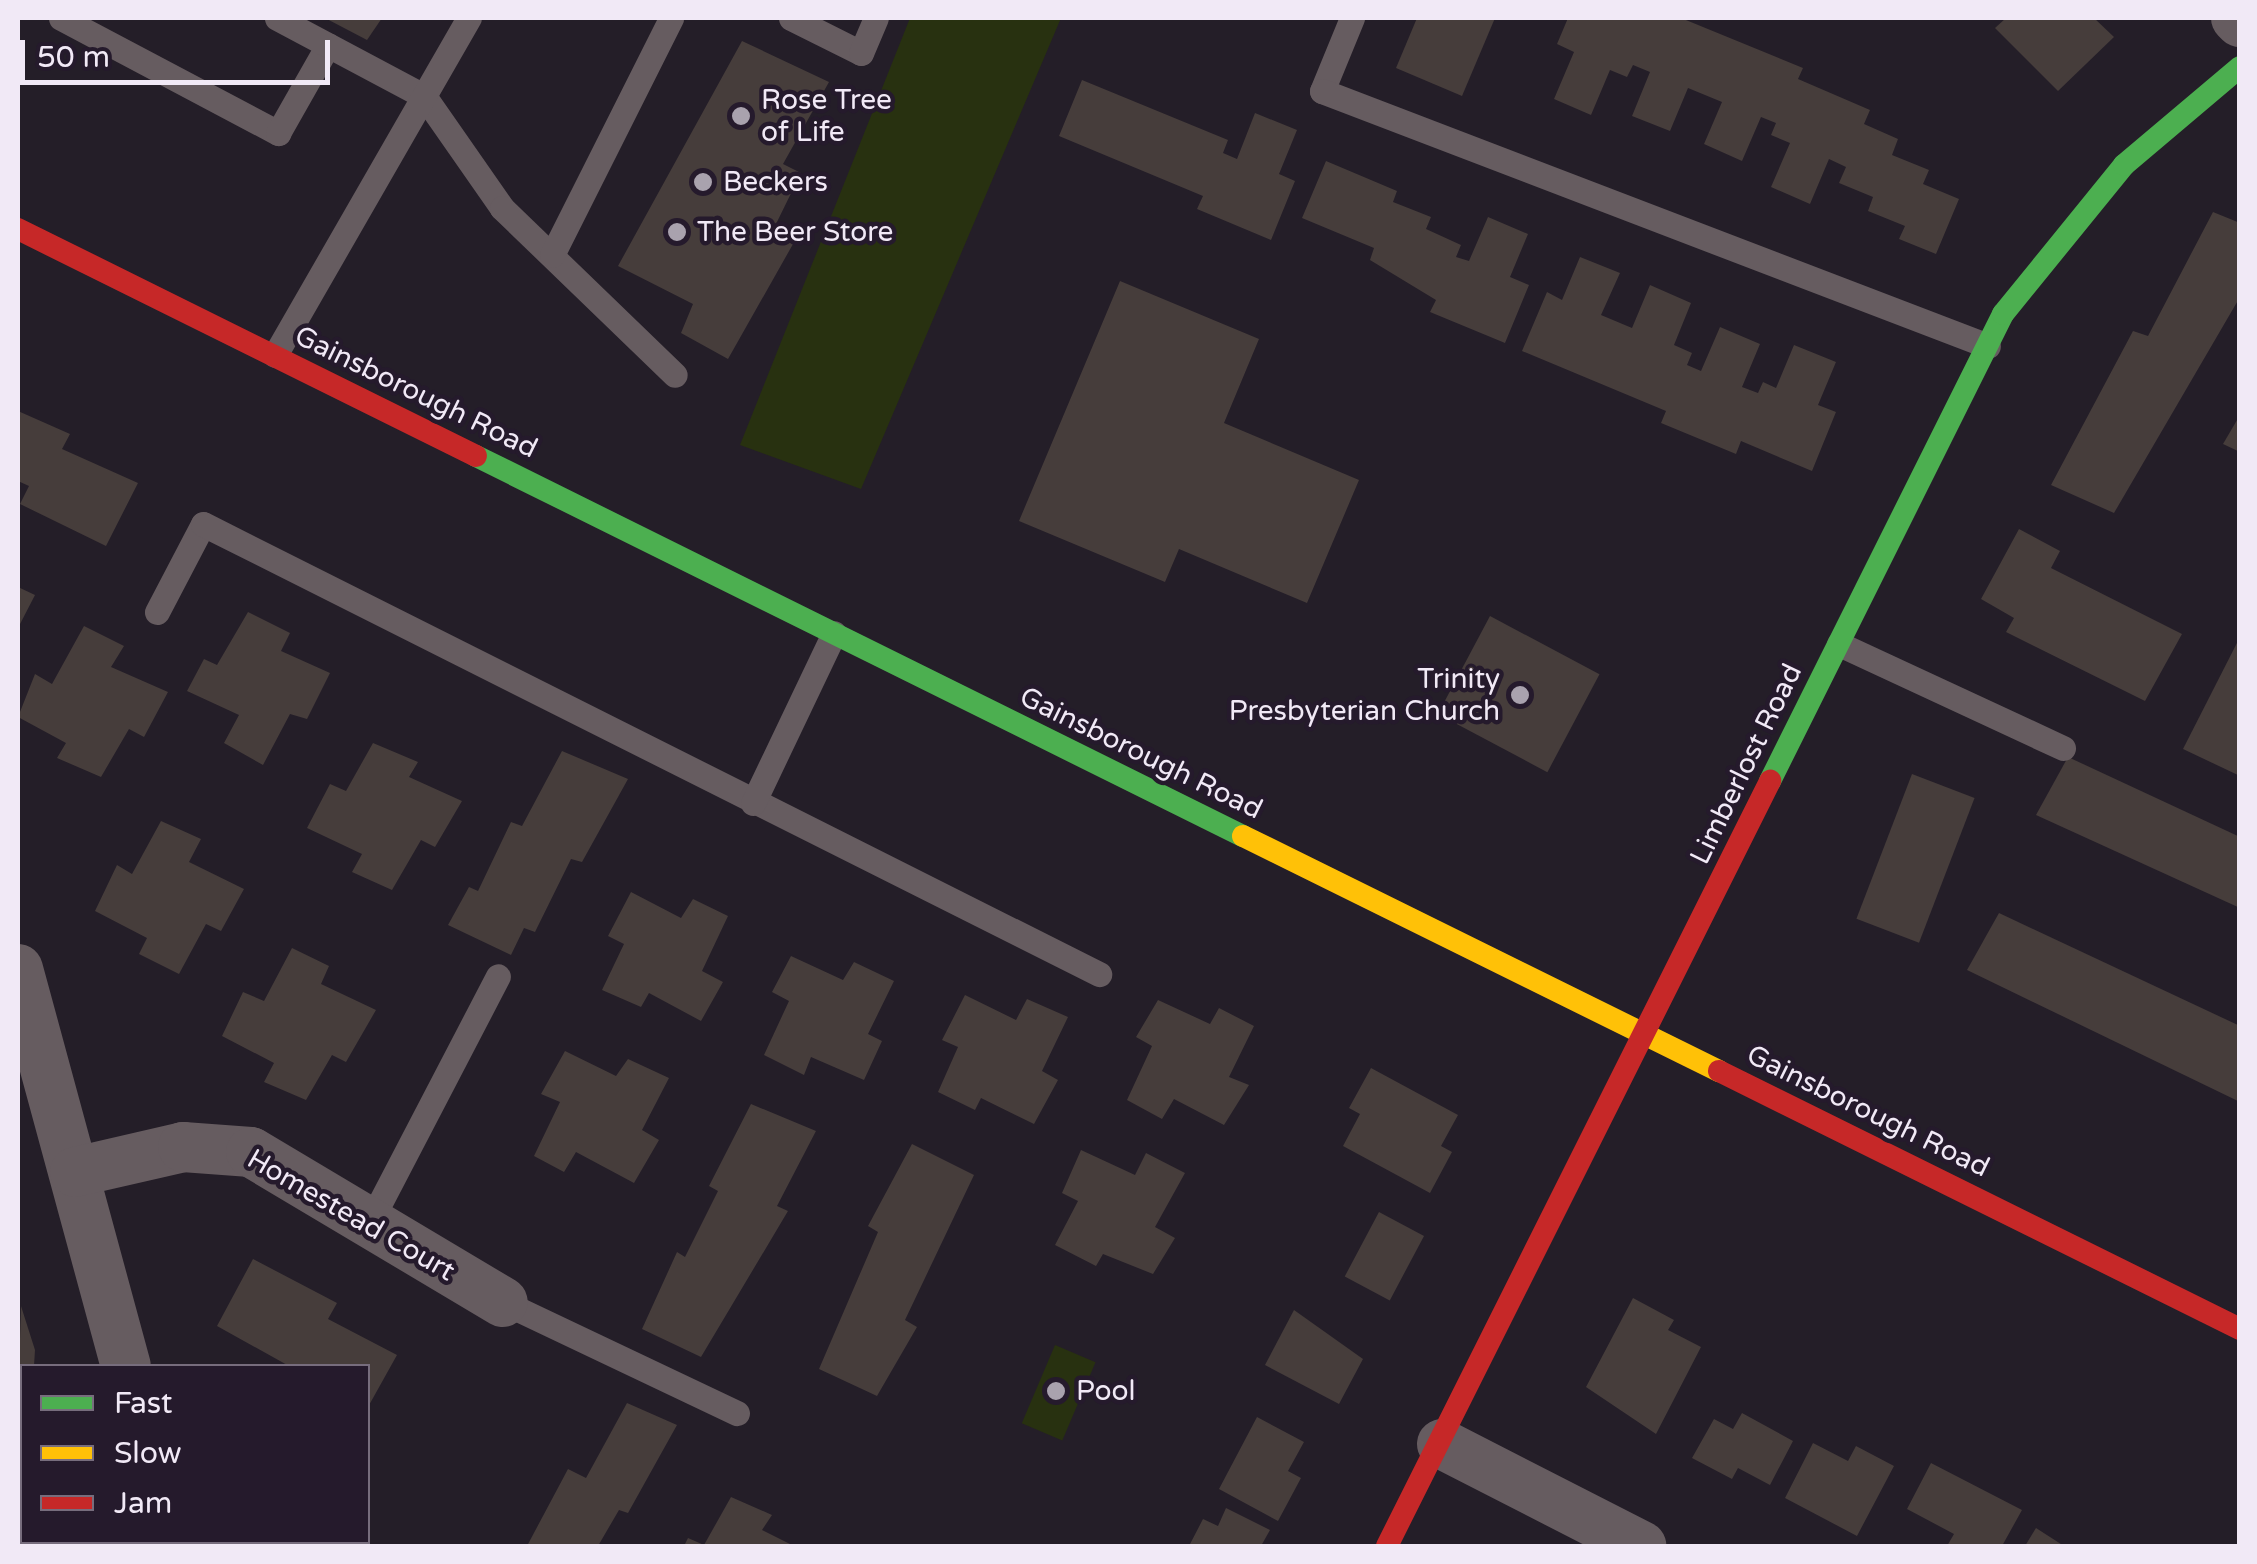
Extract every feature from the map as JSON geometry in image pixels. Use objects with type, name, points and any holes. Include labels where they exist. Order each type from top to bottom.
[{"type":"main road","name":"Limberlost Road","points":[[1387,1546],[1442,1444],[2003,314],[2124,165],[2240,67]]},
{"type":"main road","name":"Gainsborough Road","points":[[18,229],[2240,1330]]},
{"type":"street","points":[[18,969],[125,1364]]},
{"type":"street","name":"Homestead Court","points":[[75,1172],[184,1147],[250,1152],[503,1302]]},
{"type":"street","points":[[1442,1444],[1641,1546]]},
{"type":"lane","points":[[61,18],[278,133],[328,45]]},
{"type":"lane","points":[[277,18],[424,96],[502,208],[675,376]]},
{"type":"lane","points":[[275,355],[469,18]]},
{"type":"lane","points":[[552,255],[671,18]]},
{"type":"lane","points":[[791,18],[861,53],[876,18]]},
{"type":"lane","points":[[1352,18],[1322,91],[1988,346]]},
{"type":"lane","points":[[156,612],[203,524],[1099,974]]},
{"type":"lane","points":[[753,803],[834,633]]},
{"type":"lane","points":[[1839,644],[2063,748]]},
{"type":"lane","points":[[370,1222],[498,976]]},
{"type":"lane","points":[[503,1302],[737,1413]]},
{"type":"green space","points":[[910,18],[1061,18],[861,489],[740,445]]},
{"type":"green space","name":"Pool","points":[[1055,1345],[1096,1362],[1062,1440],[1022,1423]]},
{"type":"building","points":[[325,18],[382,18],[367,40]]},
{"type":"building","points":[[1417,18],[1495,18],[1462,96],[1396,68]]},
{"type":"building","points":[[1568,18],[1681,18],[1803,68],[1798,79],[1870,110],[1864,124],[1898,139],[1892,155],[1929,170],[1923,184],[1959,199],[1936,254],[1899,239],[1905,226],[1868,211],[1873,197],[1839,183],[1846,167],[1829,159],[1810,204],[1771,187],[1790,143],[1771,135],[1776,123],[1761,117],[1742,161],[1704,144],[1722,102],[1688,88],[1670,131],[1632,116],[1650,72],[1633,65],[1627,77],[1610,70],[1591,115],[1554,99],[1574,52],[1557,44]]},
{"type":"building","points":[[2006,18],[2094,18],[2114,37],[2058,91],[1995,28]]},
{"type":"building","points":[[742,41],[829,82],[783,164],[801,173],[775,226],[797,237],[728,359],[681,333],[693,304],[618,266]]},
{"type":"building","points":[[1082,80],[1228,140],[1223,153],[1237,159],[1255,113],[1297,130],[1279,174],[1295,181],[1271,240],[1197,209],[1203,196],[1059,136]]},
{"type":"building","points":[[1326,161],[1397,191],[1393,202],[1431,217],[1426,229],[1461,245],[1456,257],[1469,261],[1488,217],[1528,234],[1510,277],[1529,285],[1505,343],[1430,312],[1436,300],[1370,260],[1374,248],[1302,218]]},
{"type":"building","points":[[2213,212],[2240,223],[2240,297],[2114,513],[2051,485],[2133,331],[2148,336]]},
{"type":"building","points":[[1580,257],[1620,273],[1601,315],[1632,328],[1650,285],[1691,303],[1674,345],[1692,353],[1687,365],[1701,371],[1720,327],[1760,344],[1742,387],[1758,393],[1763,382],[1776,388],[1794,345],[1836,362],[1818,405],[1836,412],[1812,471],[1741,441],[1736,454],[1661,423],[1666,411],[1522,351],[1547,292],[1562,300]]},
{"type":"building","points":[[1120,281],[1259,339],[1224,423],[1359,480],[1307,603],[1179,549],[1165,582],[1019,521]]},
{"type":"building","points":[[18,411],[70,434],[62,449],[138,483],[106,546],[20,504],[29,486],[18,481]]},
{"type":"building","points":[[2240,415],[2240,452],[2223,444]]},
{"type":"building","points":[[2019,529],[2060,551],[2051,568],[2182,634],[2145,701],[2006,632],[2014,618],[1981,599]]},
{"type":"building","points":[[18,587],[35,595],[18,628]]},
{"type":"building","points":[[248,612],[290,633],[281,651],[330,673],[307,719],[290,714],[263,765],[224,743],[239,715],[187,691],[204,659],[217,665]]},
{"type":"building","name":"Trinity Presbyterian Church","points":[[1490,616],[1599,674],[1547,772],[1438,714]]},
{"type":"building","points":[[84,626],[124,646],[111,667],[168,692],[144,737],[129,729],[101,777],[57,758],[66,743],[18,717],[35,674],[52,684]]},
{"type":"building","points":[[2240,637],[2240,776],[2183,749]]},
{"type":"building","points":[[373,743],[418,762],[409,777],[462,801],[435,847],[421,840],[392,890],[352,872],[362,854],[307,828],[330,784],[346,791]]},
{"type":"building","points":[[562,751],[628,779],[582,862],[571,859],[535,932],[524,928],[511,955],[448,925],[469,887],[478,891],[511,822],[522,826]]},
{"type":"building","points":[[2068,757],[2240,837],[2240,908],[2036,815]]},
{"type":"building","points":[[1912,774],[1975,798],[1919,943],[1856,919]]},
{"type":"building","points":[[161,821],[201,839],[189,862],[244,889],[221,931],[206,924],[179,974],[139,954],[147,938],[95,911],[117,865],[132,874]]},
{"type":"building","points":[[631,892],[681,918],[693,899],[728,916],[702,971],[723,982],[701,1021],[649,993],[641,1007],[602,990],[624,944],[608,936]]},
{"type":"building","points":[[1999,913],[2240,1026],[2240,1102],[1967,970]]},
{"type":"building","points":[[292,948],[329,966],[321,984],[376,1010],[346,1062],[332,1055],[306,1100],[264,1082],[274,1063],[222,1036],[243,992],[264,1001]]},
{"type":"building","points":[[791,956],[843,980],[854,962],[894,981],[868,1034],[882,1041],[864,1080],[811,1057],[804,1075],[764,1055],[789,1001],[772,992]]},
{"type":"building","points":[[965,995],[1016,1020],[1027,999],[1068,1017],[1042,1071],[1058,1080],[1034,1124],[981,1098],[975,1110],[938,1092],[958,1047],[942,1040]]},
{"type":"building","points":[[1158,1000],[1210,1024],[1219,1008],[1254,1026],[1229,1077],[1249,1085],[1224,1125],[1174,1099],[1162,1119],[1127,1100],[1152,1046],[1136,1037]]},
{"type":"building","points":[[565,1051],[616,1076],[628,1059],[669,1078],[642,1130],[659,1140],[634,1183],[576,1152],[564,1172],[534,1156],[560,1102],[541,1094]]},
{"type":"building","points":[[1371,1068],[1458,1115],[1441,1146],[1452,1152],[1430,1193],[1343,1146],[1360,1114],[1349,1108]]},
{"type":"building","points":[[751,1104],[816,1131],[777,1206],[788,1211],[701,1357],[642,1329],[677,1252],[685,1257],[718,1191],[709,1186]]},
{"type":"building","points":[[912,1144],[974,1175],[905,1320],[917,1327],[877,1396],[819,1369],[878,1232],[868,1226]]},
{"type":"building","points":[[1081,1150],[1135,1175],[1146,1153],[1185,1173],[1155,1227],[1175,1238],[1153,1274],[1103,1254],[1096,1266],[1055,1245],[1078,1201],[1062,1193]]},
{"type":"building","points":[[1379,1212],[1424,1236],[1390,1300],[1345,1276]]},
{"type":"building","points":[[253,1259],[337,1303],[328,1319],[397,1355],[370,1403],[370,1364],[285,1364],[217,1326]]},
{"type":"building","points":[[1633,1298],[1674,1320],[1668,1330],[1701,1347],[1656,1434],[1586,1387]]},
{"type":"building","points":[[21,1306],[35,1350],[34,1364],[20,1364],[18,1405]]},
{"type":"building","points":[[1294,1310],[1363,1359],[1339,1404],[1265,1365]]},
{"type":"building","points":[[627,1403],[677,1425],[628,1513],[619,1510],[598,1546],[527,1546],[568,1469],[586,1478]]},
{"type":"building","points":[[1742,1413],[1793,1441],[1770,1485],[1738,1468],[1732,1479],[1692,1458],[1714,1419],[1733,1429]]},
{"type":"building","points":[[1257,1417],[1304,1442],[1288,1471],[1301,1478],[1278,1521],[1219,1489]]},
{"type":"building","points":[[1813,1443],[1848,1461],[1856,1446],[1894,1466],[1857,1536],[1785,1498]]},
{"type":"building","points":[[1931,1463],[2022,1510],[2002,1546],[1947,1546],[1954,1534],[1907,1509]]},
{"type":"building","points":[[731,1497],[772,1515],[762,1530],[794,1546],[684,1546],[688,1538],[704,1545]]},
{"type":"building","points":[[1226,1508],[1270,1530],[1261,1546],[1189,1546],[1203,1519],[1218,1526]]},
{"type":"building","points":[[2036,1528],[2064,1546],[2025,1546]]},
{"type":"traffic: fast","points":[[1770,781],[2003,314],[2124,165],[2240,67]]},
{"type":"traffic: fast","points":[[476,456],[1243,836]]},
{"type":"traffic: slow","points":[[1243,836],[1719,1071]]},
{"type":"traffic: jam","points":[[18,229],[476,456]]},
{"type":"traffic: jam","points":[[1387,1546],[1770,781]]},
{"type":"traffic: jam","points":[[1719,1071],[2240,1329]]},
{"type":"place","name":"Rose Tree of Life","points":[[741,116]]},
{"type":"place","name":"Beckers","points":[[703,182]]},
{"type":"place","name":"The Beer Store","points":[[677,232]]},
{"type":"place","name":"Trinity Presbyterian Church","points":[[1520,695]]},
{"type":"place","name":"Pool","points":[[1056,1391]]}]
